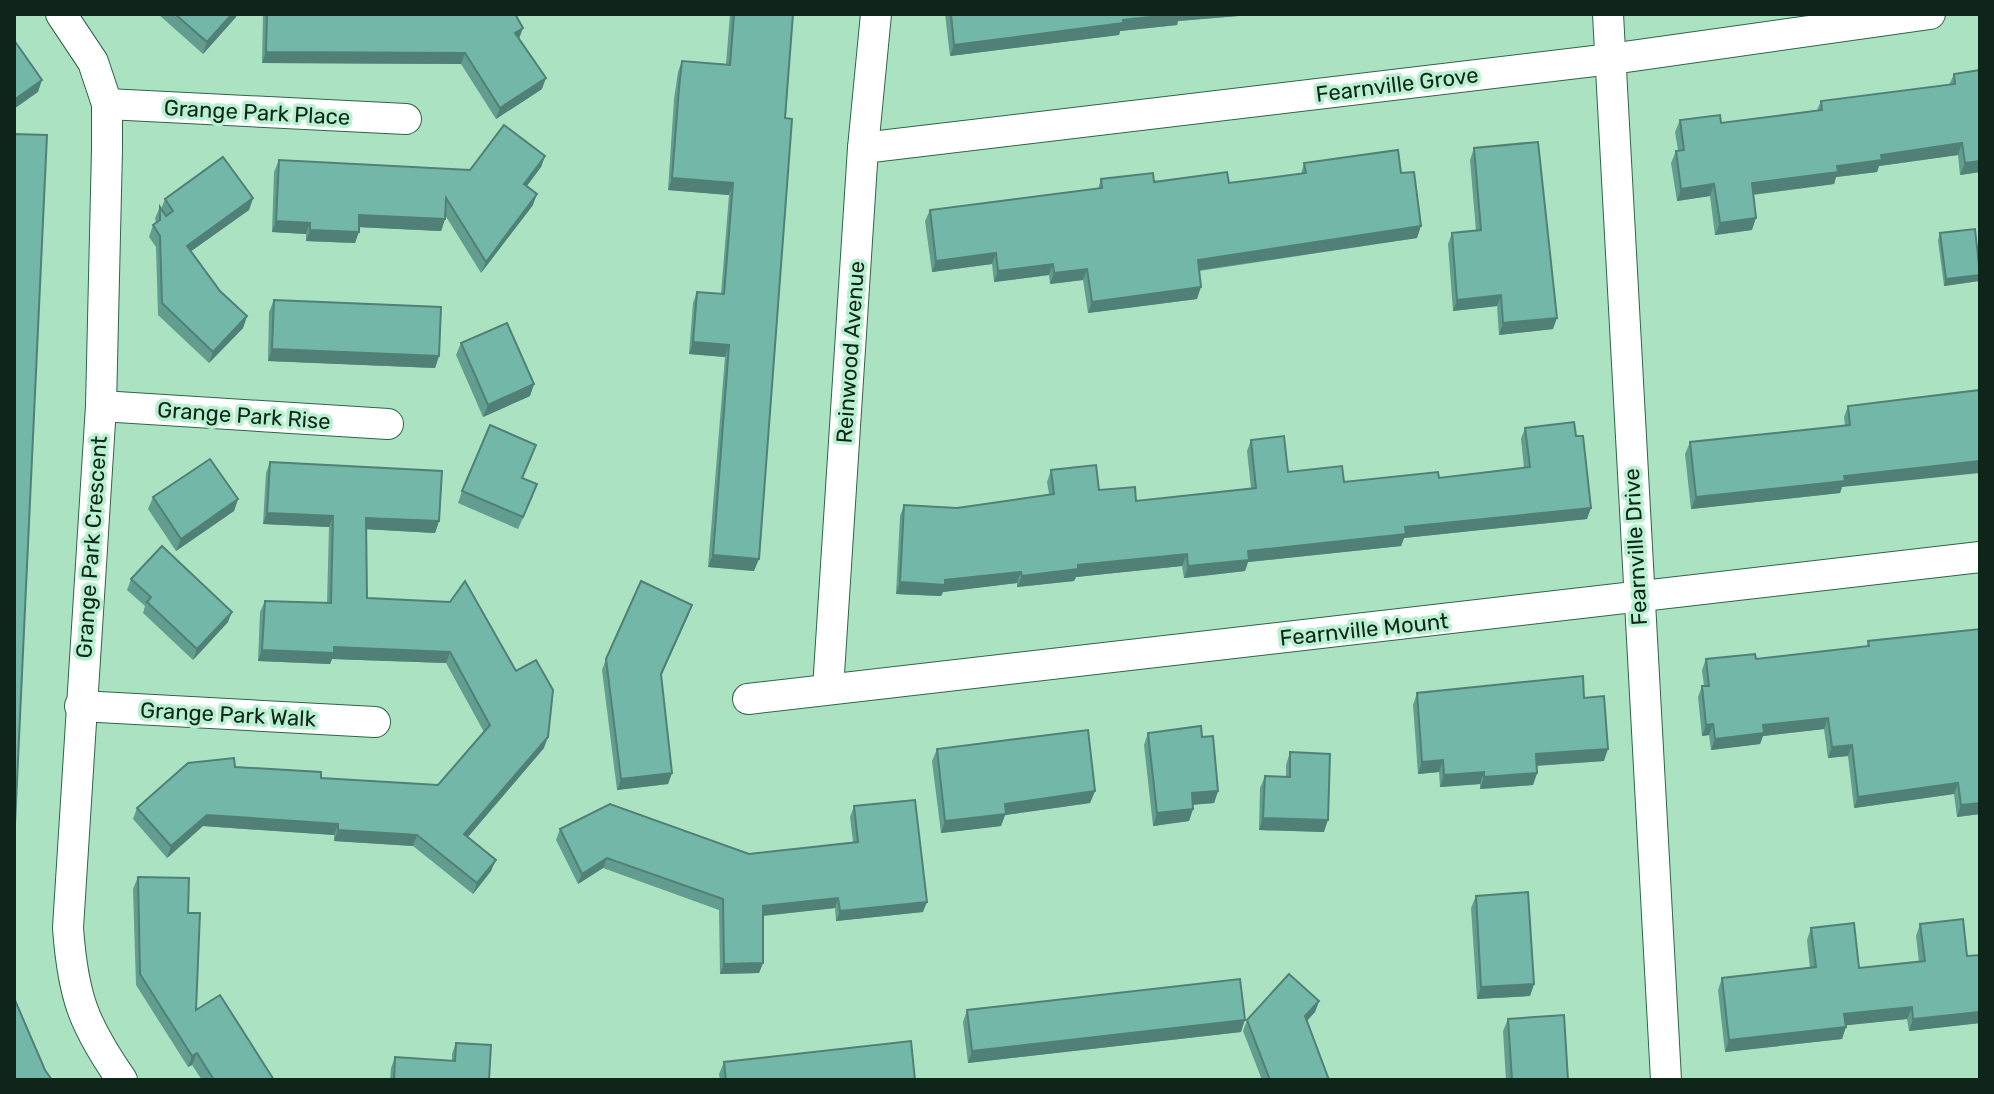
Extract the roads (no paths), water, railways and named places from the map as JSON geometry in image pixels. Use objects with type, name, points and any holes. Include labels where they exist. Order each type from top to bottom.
[{"type":"street","name":"Grange Park Crescent","points":[[61,14],[93,62],[107,104],[101,406],[68,928],[71,979],[87,1027],[122,1080]]},
{"type":"street","name":"Reinwood Avenue","points":[[828,689],[863,148],[876,14]]},
{"type":"street","name":"Fearnville Drive","points":[[1608,14],[1666,1080]]},
{"type":"street","name":"Fearnville Grove","points":[[863,148],[1611,59],[1930,14]]},
{"type":"street","name":"Grange Park Place","points":[[107,104],[406,119]]},
{"type":"street","name":"Grange Park Rise","points":[[101,406],[388,424]]},
{"type":"street","name":"Fearnville Mount","points":[[748,699],[1980,557]]},
{"type":"street","name":"Grange Park Walk","points":[[80,706],[375,722]]}]
